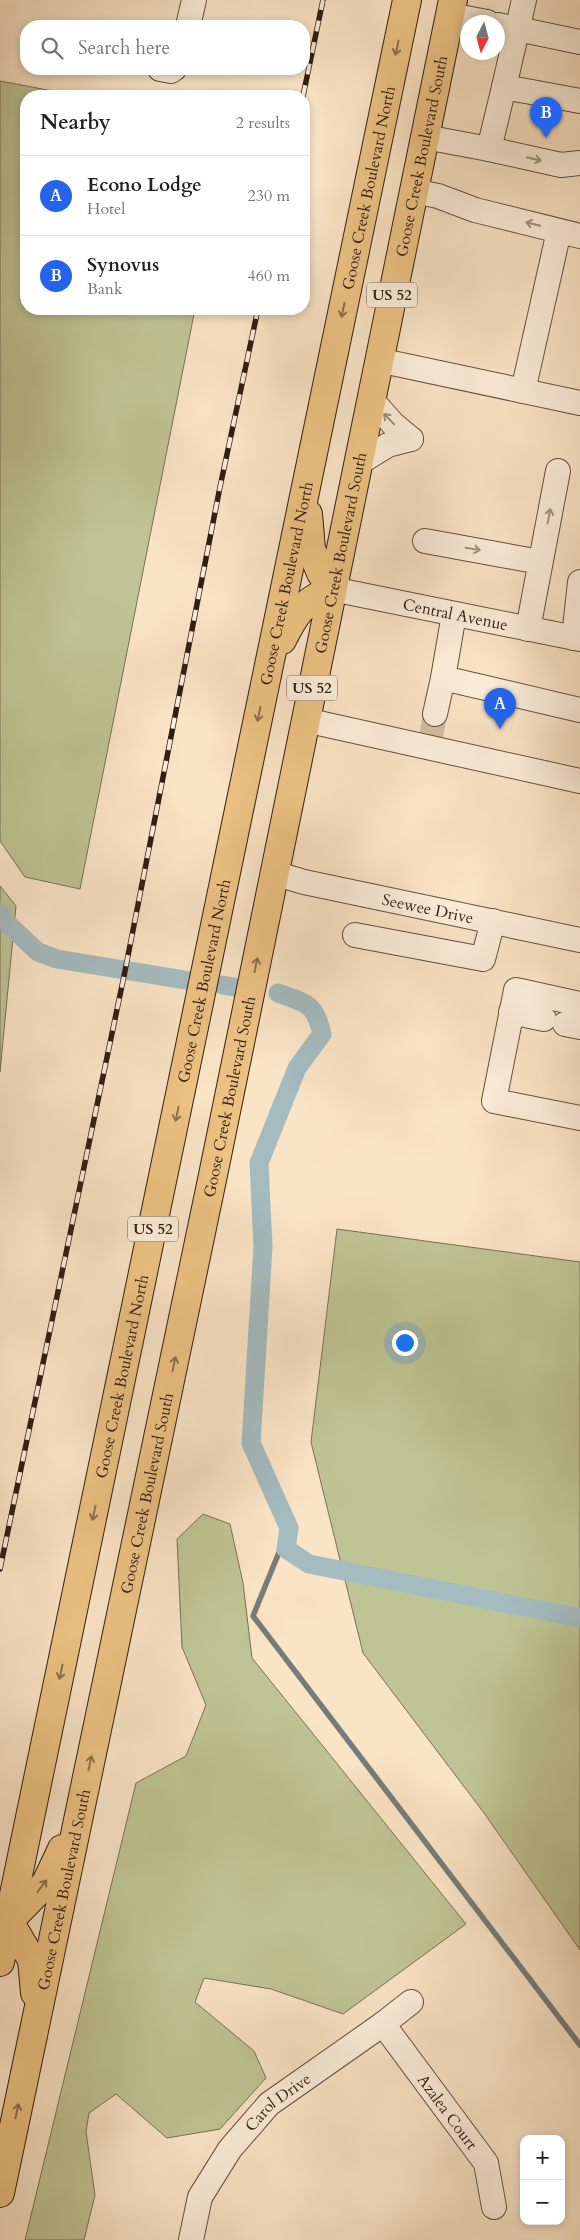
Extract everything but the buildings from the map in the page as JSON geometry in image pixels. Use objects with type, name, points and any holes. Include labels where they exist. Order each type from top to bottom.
[{"type":"highway","name":"Goose Creek Boulevard North","points":[[0,1962],[4,1920],[408,0]]},
{"type":"highway","name":"Goose Creek Boulevard South","points":[[0,2193],[80,1814],[452,7]]},
{"type":"highway","points":[[268,672],[296,613],[317,596],[332,589],[321,573],[311,549],[310,521],[304,495]]},
{"type":"highway","points":[[33,2034],[36,1988],[32,1960],[4,1920],[46,1882],[80,1814]]},
{"type":"street","points":[[189,20],[194,0]]},
{"type":"street","points":[[489,149],[504,87],[507,27],[524,0]]},
{"type":"street","points":[[452,7],[471,15]]},
{"type":"street","points":[[507,27],[580,42]]},
{"type":"street","points":[[504,87],[580,101]]},
{"type":"street","points":[[425,137],[561,165],[580,164]]},
{"type":"street","points":[[414,191],[438,196],[474,210],[573,233],[523,391]]},
{"type":"street","points":[[378,360],[580,403]]},
{"type":"street","points":[[357,464],[388,445],[410,439],[393,424],[370,398]]},
{"type":"street","points":[[528,629],[558,471]]},
{"type":"street","points":[[425,541],[540,562]]},
{"type":"street","points":[[577,638],[580,582]]},
{"type":"street","name":"Central Avenue","points":[[332,589],[577,638]]},
{"type":"street","points":[[435,714],[454,614]]},
{"type":"street","points":[[443,678],[580,710]]},
{"type":"street","points":[[305,720],[429,742],[580,782]]},
{"type":"street","name":"Seewee Drive","points":[[274,874],[580,940]]},
{"type":"street","points":[[355,935],[483,959],[493,921]]},
{"type":"street","points":[[580,1004],[516,990],[494,1101],[580,1118]]},
{"type":"street","points":[[511,1012],[563,1023]]},
{"type":"street","name":"Carol Drive","points":[[191,2240],[200,2197],[230,2149],[269,2104],[383,2024],[411,2002]]},
{"type":"street","name":"Azalea Court","points":[[383,2024],[486,2163],[494,2207]]},
{"type":"green space","points":[[0,81],[47,90],[20,90],[20,315],[194,315],[80,889],[25,877],[0,841]]},
{"type":"green space","points":[[0,886],[16,906],[0,1072]]},
{"type":"green space","points":[[337,1229],[580,1262],[580,1950],[484,1813],[363,1653],[311,1442]]},
{"type":"green space","points":[[203,1514],[230,1524],[243,1583],[252,1658],[466,1924],[343,2014],[271,1989],[204,1978],[195,2002],[254,2051],[266,2078],[220,2129],[167,2138],[116,2094],[89,2113],[86,2132],[95,2195],[84,2240],[25,2240],[136,1783],[186,1756],[206,1705],[182,1647],[177,1539]]},
{"type":"waterway","points":[[0,912],[8,924],[38,952],[57,959],[191,981]]},
{"type":"waterway","points":[[222,985],[234,987]]},
{"type":"waterway","points":[[278,993],[296,999],[308,1006],[316,1016],[322,1034],[297,1068],[259,1163],[263,1247],[251,1443],[289,1528],[286,1549],[309,1564],[580,1618]]},
{"type":"waterway","points":[[289,1528],[253,1616],[580,2045]]},
{"type":"tunnel","points":[[431,737],[435,714]]},
{"type":"railway","points":[[310,62],[323,0]]},
{"type":"railway","points":[[304,90],[307,75]]},
{"type":"railway","points":[[0,1569],[124,976],[220,487],[257,315]]},
{"type":"place","name":"Synovus","points":[[546,138]]},
{"type":"place","name":"Econo Lodge","points":[[500,729]]}]
